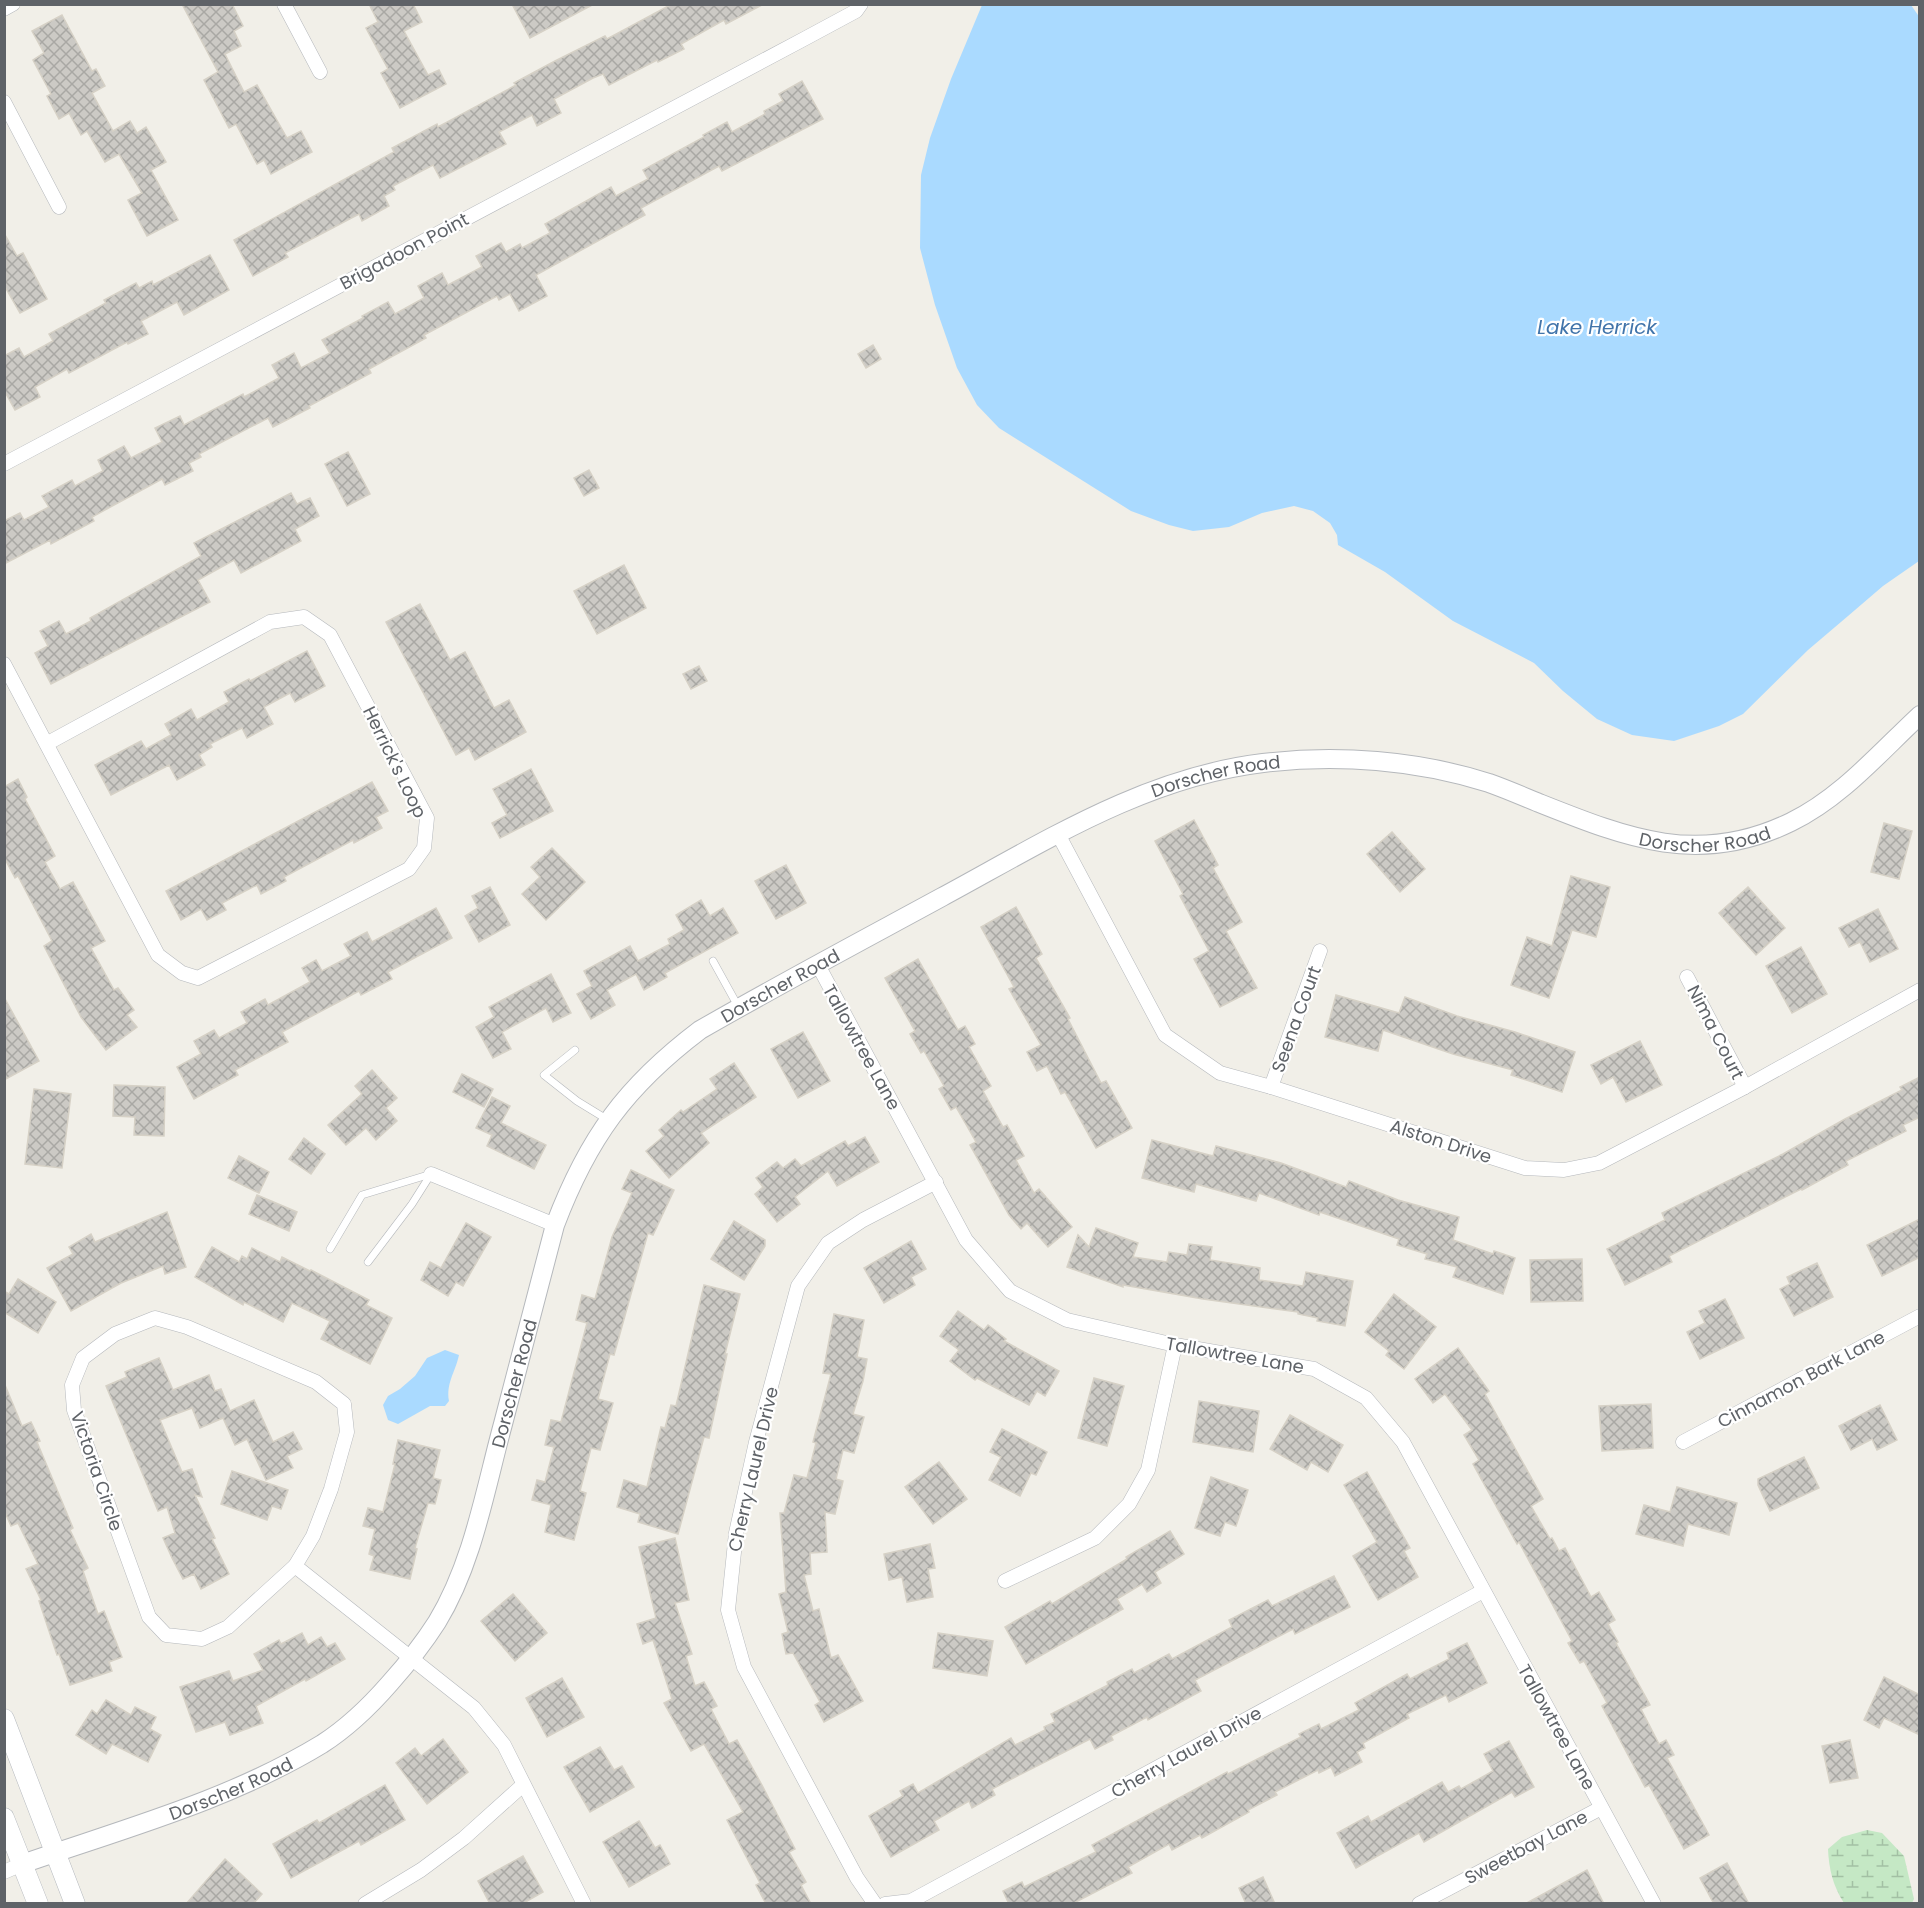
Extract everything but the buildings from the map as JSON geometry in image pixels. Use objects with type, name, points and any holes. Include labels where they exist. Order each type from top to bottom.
[{"type":"main road","points":[[4,1719],[75,1904]]},
{"type":"main road","points":[[4,1818],[13,1868],[38,1904]]},
{"type":"street","points":[[4,9],[13,4]]},
{"type":"street","points":[[284,4],[320,72]]},
{"type":"street","name":"Brigadoon Point","points":[[4,464],[804,39],[856,11],[861,4]]},
{"type":"street","points":[[4,102],[59,207]]},
{"type":"street","name":"Herrick's Loop","points":[[4,664],[48,743],[158,955],[182,973],[198,978],[410,869],[424,848],[427,818],[330,635],[304,617],[270,622],[48,743]]},
{"type":"street","name":"Dorscher Road","points":[[13,1868],[175,1811],[246,1783],[287,1763],[323,1743],[348,1724],[373,1703],[412,1659],[438,1620],[466,1558],[555,1225],[570,1184],[587,1151],[608,1120],[641,1080],[700,1030],[1058,834],[1128,799],[1172,783],[1260,763],[1303,759],[1347,759],[1407,765],[1490,784],[1622,834],[1659,843],[1696,846],[1760,835],[1814,809],[1835,794],[1920,715]]},
{"type":"street","name":"Alston Drive","points":[[1058,834],[1165,1035],[1220,1073],[1525,1168],[1564,1170],[1599,1163],[1745,1087],[1920,990]]},
{"type":"street","name":"Seena Court","points":[[1271,1087],[1320,951]]},
{"type":"street","name":"Tallowtree Lane","points":[[818,965],[966,1240],[1010,1291],[1067,1320],[1175,1345],[1314,1369],[1366,1398],[1403,1442],[1654,1904]]},
{"type":"street","name":"Nima Court","points":[[1687,977],[1745,1087]]},
{"type":"street","points":[[431,1174],[555,1225]]},
{"type":"street","name":"Cherry Laurel Drive","points":[[875,1904],[857,1878],[744,1666],[728,1610],[736,1533],[756,1442],[798,1286],[828,1243],[862,1220],[936,1182]]},
{"type":"street","name":"Cinnamon Bark Lane","points":[[1683,1442],[1920,1316]]},
{"type":"street","name":"Victoria Circle","points":[[154,1318],[187,1326],[316,1382],[344,1404],[347,1432],[331,1489],[314,1536],[294,1566],[228,1627],[202,1639],[166,1635],[149,1617],[74,1410],[72,1385],[83,1358],[115,1334],[154,1318]]},
{"type":"street","points":[[1005,1581],[1095,1538],[1129,1504],[1148,1470],[1175,1345]]},
{"type":"street","points":[[294,1566],[474,1707],[504,1744],[584,1904]]},
{"type":"street","name":"Cherry Laurel Drive","points":[[885,1904],[911,1901],[1483,1591]]},
{"type":"street","points":[[365,1904],[421,1870],[464,1838],[523,1785]]},
{"type":"street","name":"Sweetbay Lane","points":[[1419,1904],[1601,1808]]},
{"type":"lane","points":[[713,961],[739,1008]]},
{"type":"lane","points":[[575,1050],[544,1075],[577,1101],[608,1120]]},
{"type":"lane","points":[[330,1249],[362,1195],[431,1174]]},
{"type":"lane","points":[[368,1263],[431,1174]]},
{"type":"green space","points":[[1867,1830],[1882,1833],[1904,1856],[1914,1899],[1912,1903],[1844,1903],[1832,1878],[1828,1849],[1842,1837]]},
{"type":"water","name":"Lake Herrick","points":[[982,5],[1911,5],[1920,18],[1919,561],[1883,586],[1808,650],[1743,714],[1719,726],[1674,741],[1632,735],[1597,719],[1534,663],[1453,621],[1385,572],[1338,545],[1337,535],[1330,523],[1313,511],[1294,506],[1262,513],[1229,527],[1193,531],[1131,511],[999,428],[977,405],[957,368],[935,305],[920,248],[921,175],[930,138],[951,79]]},
{"type":"water","points":[[445,1350],[459,1355],[450,1383],[449,1401],[445,1406],[430,1406],[398,1424],[388,1420],[383,1405],[388,1396],[415,1376],[427,1358]]}]
